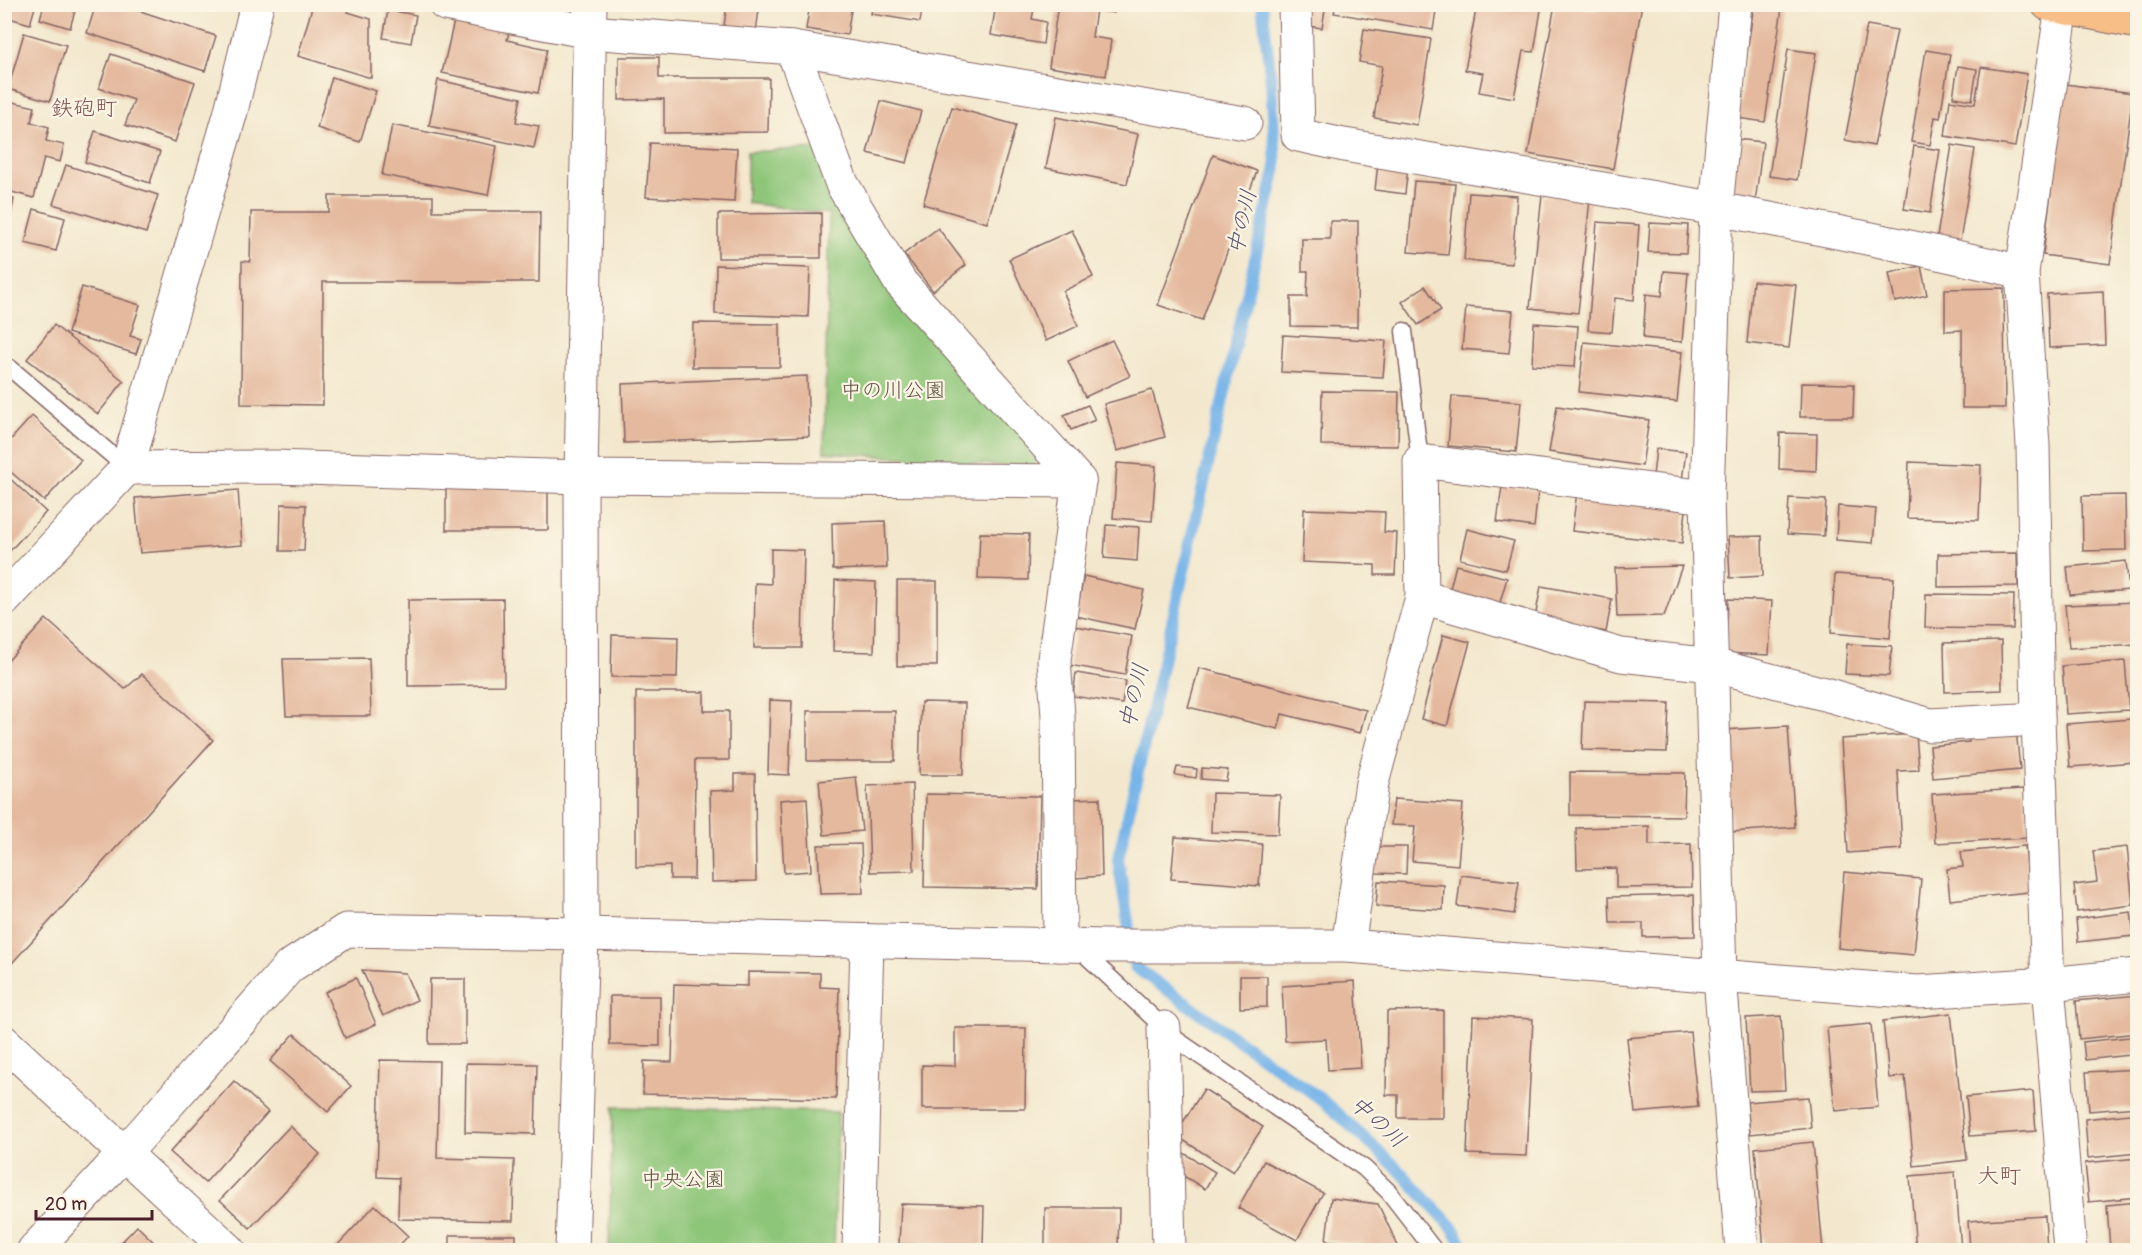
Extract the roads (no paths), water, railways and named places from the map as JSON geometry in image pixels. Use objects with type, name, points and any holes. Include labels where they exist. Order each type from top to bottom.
[{"type":"main road","points":[[2055,6],[2138,22]]},
{"type":"street","points":[[4,600],[128,468],[230,115],[256,4]]},
{"type":"street","points":[[444,4],[590,18],[792,48],[1245,123]]},
{"type":"street","points":[[1295,4],[1298,135],[1344,145],[1716,209],[1933,251],[2022,272]]},
{"type":"street","points":[[1736,4],[1716,209],[1707,497],[1720,977],[1742,1251]]},
{"type":"street","points":[[2055,6],[2022,272],[2033,446],[2038,719],[2048,984],[2070,1251]]},
{"type":"street","points":[[572,1251],[582,934],[581,477],[590,18]]},
{"type":"street","points":[[792,48],[817,123],[842,184],[900,282],[1079,481],[1054,660],[1080,946]]},
{"type":"street","points":[[1348,946],[1372,783],[1422,597],[1420,460],[1707,497]]},
{"type":"street","points":[[128,468],[275,467],[581,477],[1079,481]]},
{"type":"street","points":[[1422,597],[1621,655],[1712,665],[1832,696],[1930,725],[2038,719]]},
{"type":"street","points":[[34,1251],[123,1155],[289,967],[346,930],[1080,946],[1348,946],[1917,992],[2048,984],[2138,975]]},
{"type":"street","points":[[859,1251],[867,941]]},
{"type":"street","points":[[1164,1028],[1169,1251]]},
{"type":"street","points":[[4,1042],[123,1155],[229,1251]]},
{"type":"lane","points":[[1404,331],[1420,460]]},
{"type":"lane","points":[[4,369],[10,368],[128,468]]},
{"type":"lane","points":[[1080,946],[1177,1040],[1364,1168],[1389,1192],[1434,1251]]},
{"type":"waterway","name":"中の川","points":[[1262,4],[1271,80],[1276,167],[1118,859],[1135,967],[1321,1099],[1397,1168],[1453,1228],[1466,1250]]},
{"type":"district","name":"鉄砲町","points":[[84,108]]},
{"type":"district","name":"大町","points":[[1999,1176]]},
{"type":"park label","name":"中の川公園","points":[[893,390]]},
{"type":"park label","name":"中央公園","points":[[683,1179]]}]
